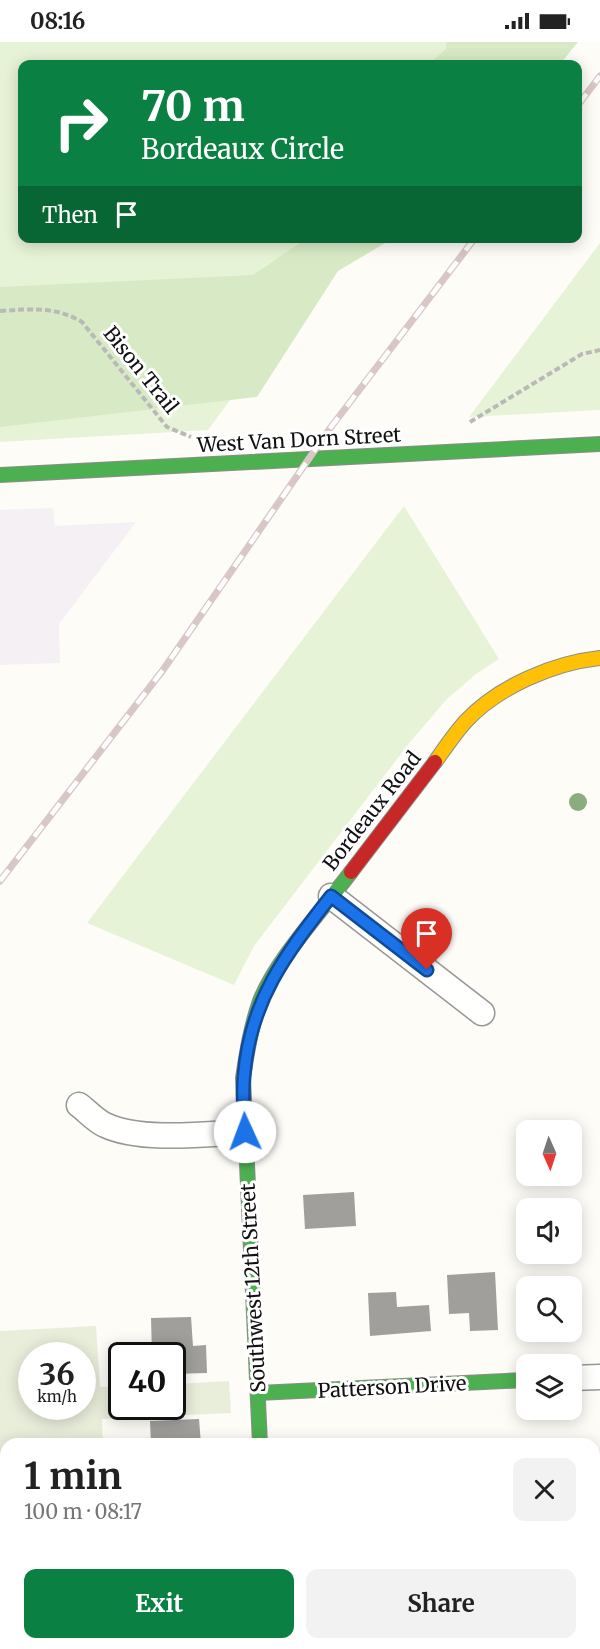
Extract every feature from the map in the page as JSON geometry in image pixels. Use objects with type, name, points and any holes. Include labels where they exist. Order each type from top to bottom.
[{"type":"street","name":"West Van Dorn Street","points":[[0,475],[600,444]]},
{"type":"street","name":"Bordeaux Road","points":[[245,1132],[243,1078],[249,1036],[261,999],[288,951],[467,720],[494,697],[527,678],[561,666],[600,658]]},
{"type":"street","points":[[331,896],[482,1013]]},
{"type":"street","points":[[80,1105],[105,1125],[136,1133],[174,1136],[245,1132]]},
{"type":"street","name":"Southwest 12th Street","points":[[245,1132],[260,1438]]},
{"type":"street","points":[[582,1378],[600,1377]]},
{"type":"street","name":"Patterson Drive","points":[[258,1394],[516,1381]]},
{"type":"path","name":"Bison Trail","points":[[0,311],[35,309],[66,312],[82,322],[167,427],[192,437]]},
{"type":"path","points":[[468,423],[582,354],[600,350]]},
{"type":"shaded area","points":[[53,508],[55,526],[136,522],[59,624],[60,663],[0,665],[0,510]]},
{"type":"green space","points":[[0,42],[493,42],[479,60],[18,60],[18,243],[345,243],[208,430],[0,442]]},
{"type":"green space","points":[[446,42],[578,42],[563,60],[434,60],[447,48]]},
{"type":"green space","points":[[300,243],[385,243],[338,271],[257,397],[0,427],[0,287],[253,275]]},
{"type":"green space","points":[[600,243],[600,410],[469,417]]},
{"type":"green space","points":[[404,506],[499,659],[476,674],[447,699],[410,742],[254,946],[234,985],[87,923]]},
{"type":"green space","points":[[96,1326],[100,1387],[108,1387],[108,1419],[102,1419],[103,1438],[0,1438],[0,1331]]},
{"type":"green space","points":[[229,1381],[231,1413],[186,1415],[186,1383]]},
{"type":"building","points":[[354,1192],[356,1226],[305,1229],[303,1195]]},
{"type":"building","points":[[495,1272],[498,1330],[470,1331],[469,1313],[449,1314],[447,1275]]},
{"type":"building","points":[[396,1292],[397,1307],[429,1305],[431,1331],[370,1336],[368,1293]]},
{"type":"building","points":[[191,1317],[193,1346],[206,1345],[207,1373],[186,1374],[186,1342],[152,1342],[151,1318]]},
{"type":"building","points":[[199,1419],[201,1438],[151,1438],[150,1421]]},
{"type":"railway","points":[[582,100],[600,76]]},
{"type":"railway","points":[[0,881],[163,670],[328,431],[471,243]]},
{"type":"traffic: fast","points":[[0,475],[600,444]]},
{"type":"traffic: fast","points":[[260,1438],[243,1078],[254,1020],[267,985],[301,935],[351,872]]},
{"type":"traffic: fast","points":[[258,1393],[516,1380]]},
{"type":"traffic: slow","points":[[435,762],[466,721],[494,697],[546,671],[600,658]]},
{"type":"traffic: jam","points":[[351,872],[435,762]]},
{"type":"route","points":[[245,1132],[243,1078],[249,1036],[261,999],[288,951],[331,896],[427,970]]}]
